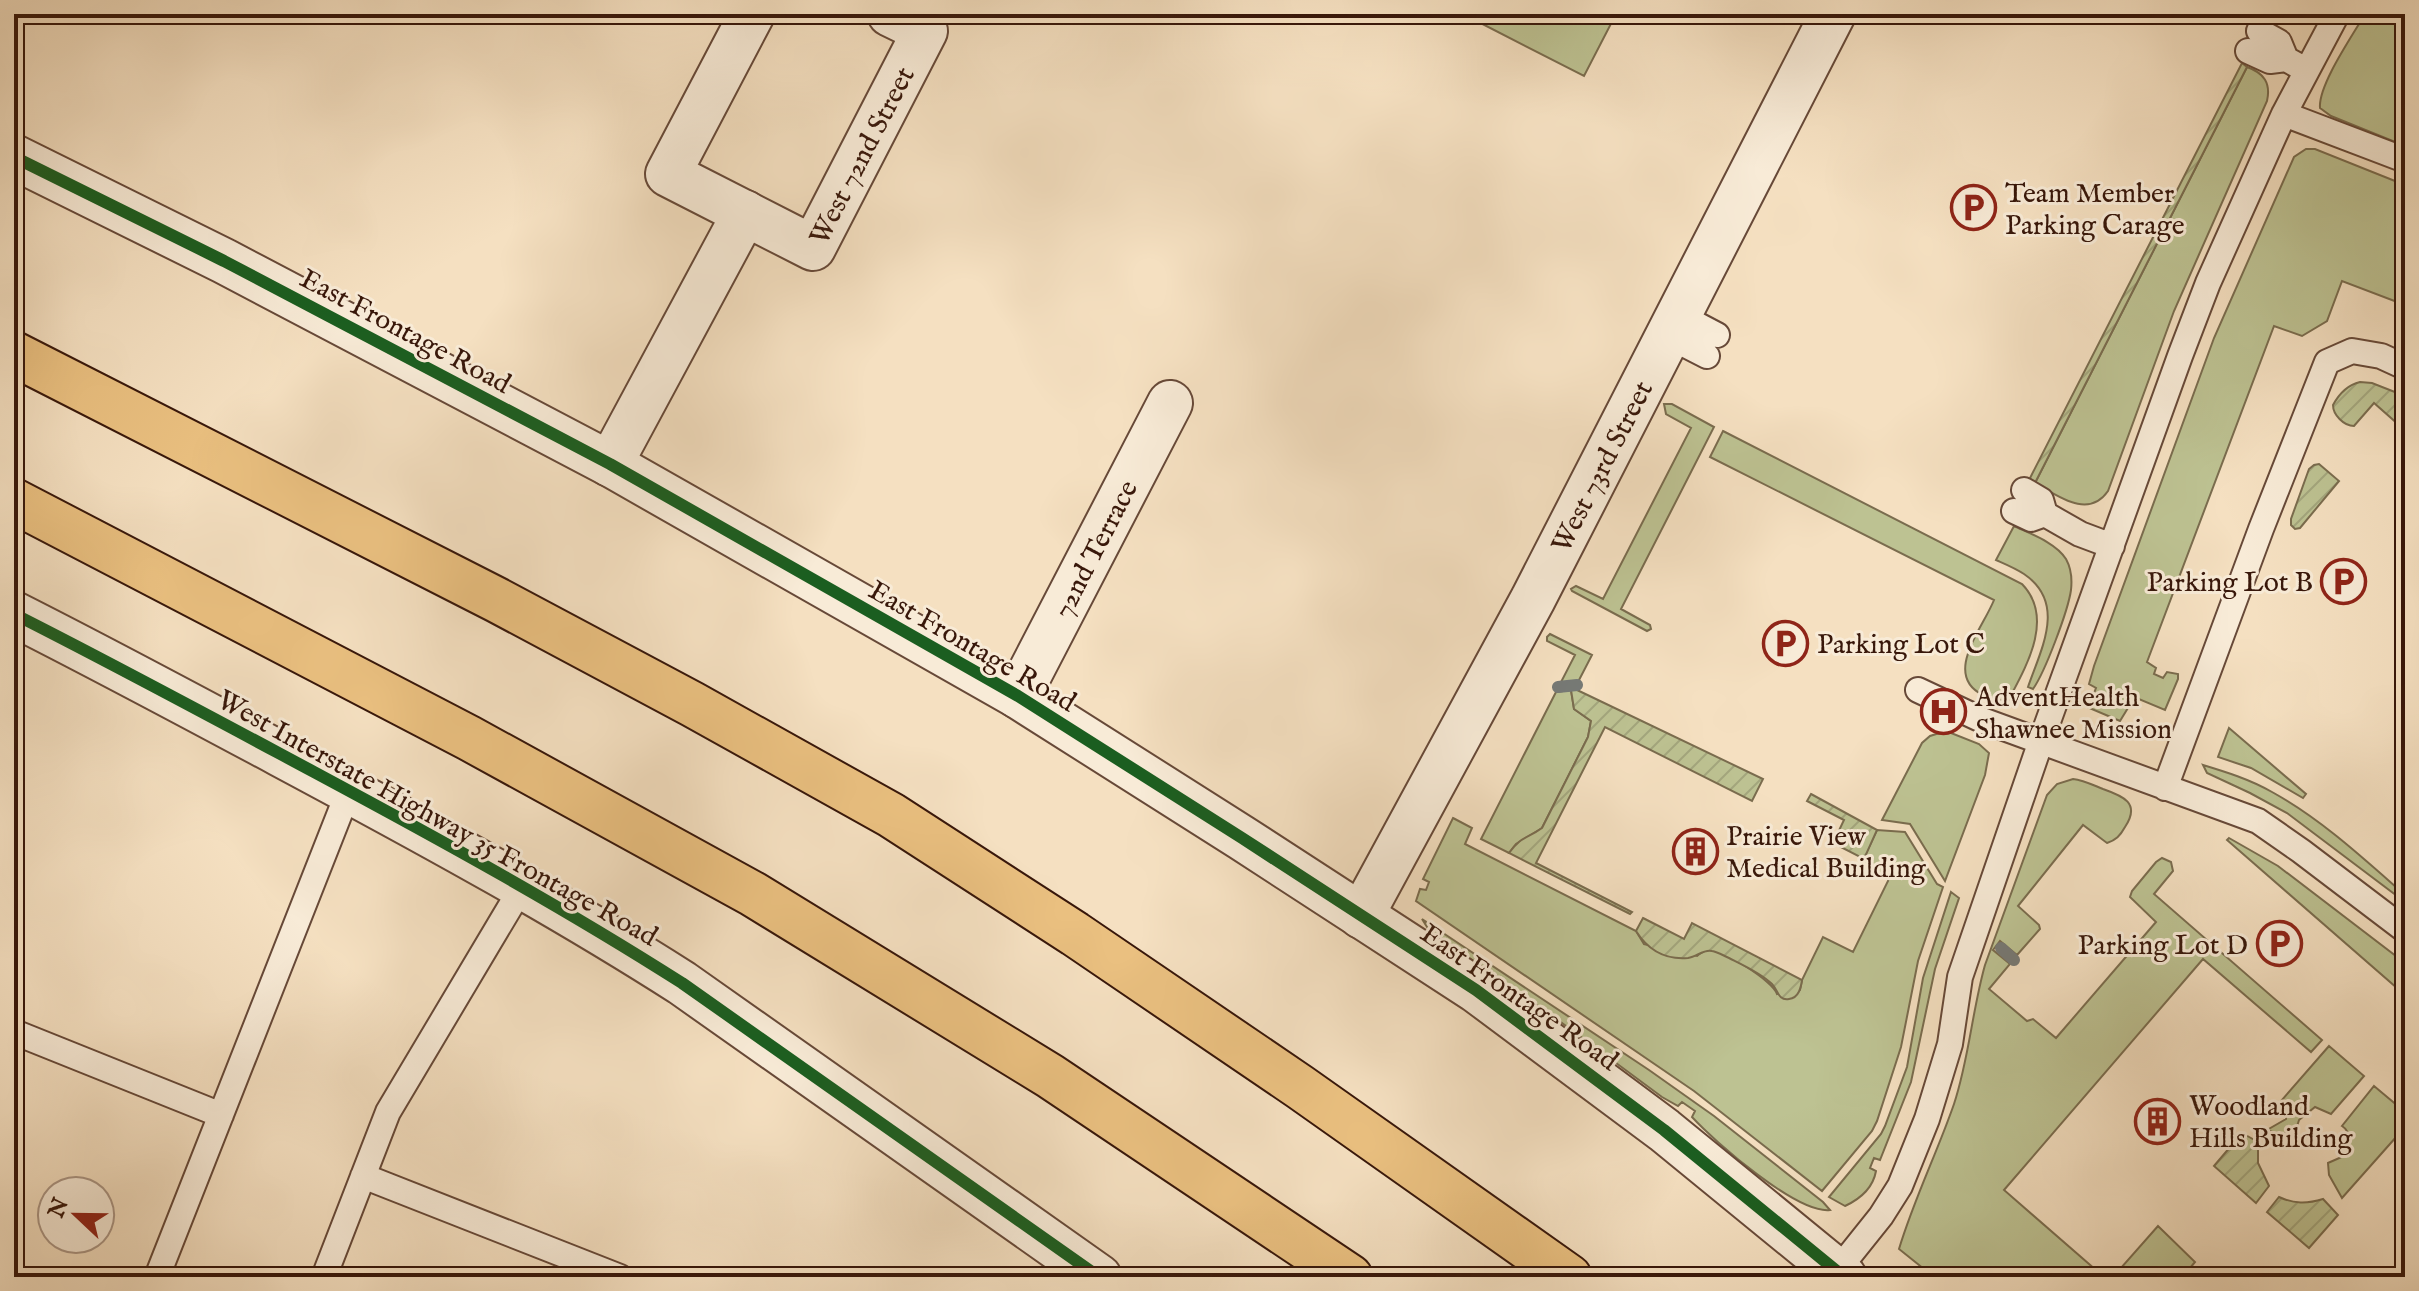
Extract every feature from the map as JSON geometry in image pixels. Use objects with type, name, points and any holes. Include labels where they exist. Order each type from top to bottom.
[{"type":"highway","points":[[14,354],[497,600],[891,815],[1075,934],[1287,1078],[1569,1277]]},
{"type":"highway","points":[[14,501],[469,738],[753,894],[1050,1076],[1350,1277]]},
{"type":"street","name":"West 72nd Street","points":[[752,14],[668,174],[813,248],[925,31],[890,14]]},
{"type":"street","name":"West 73rd Street","points":[[1361,916],[1533,599],[1833,14]]},
{"type":"street","name":"East Frontage Road","points":[[14,157],[224,261],[610,464],[1018,696],[1476,990],[1664,1130],[1841,1274]]},
{"type":"street","points":[[610,464],[745,213]]},
{"type":"street","name":"72nd Terrace","points":[[1018,696],[1170,403]]},
{"type":"street","name":"West Interstate Highway 35 Frontage Road","points":[[14,614],[449,844],[627,948],[682,983],[1090,1275]]},
{"type":"lane","points":[[1841,1274],[1900,1186],[1927,1119],[1950,1044],[1960,977],[2041,741],[2208,283],[2284,114],[2296,65],[2337,14]]},
{"type":"lane","points":[[2254,41],[2270,61],[2296,65]]},
{"type":"lane","points":[[2284,114],[2405,160]]},
{"type":"lane","points":[[1674,325],[1712,346]]},
{"type":"lane","points":[[2165,788],[2327,362],[2352,351],[2381,356],[2405,367]]},
{"type":"lane","points":[[2019,500],[2041,500],[2045,514],[2080,534],[2112,546]]},
{"type":"lane","points":[[1918,690],[1982,720],[2258,821],[2405,930]]},
{"type":"lane","points":[[157,1277],[349,790]]},
{"type":"lane","points":[[324,1277],[388,1112],[522,887]]},
{"type":"lane","points":[[14,1032],[221,1115]]},
{"type":"lane","points":[[363,1176],[620,1277]]},
{"type":"green space","points":[[1463,14],[1616,14],[1584,76]]},
{"type":"green space","points":[[2365,14],[2405,14],[2405,146],[2331,116],[2320,108],[2330,74]]},
{"type":"green space","points":[[2242,63],[2247,67],[2035,483],[2029,480]]},
{"type":"green space","points":[[2247,67],[2265,80],[2267,101],[2174,311],[2108,491],[2091,504],[2062,498],[2035,483]]},
{"type":"green space","points":[[2306,149],[2315,149],[2405,185],[2405,305],[2342,281],[2327,321],[2302,336],[2274,326],[2147,662],[2156,668],[2154,674],[2163,678],[2167,672],[2178,674],[2178,679],[2165,710],[2139,699],[2131,703],[2120,721],[2080,704],[2085,696],[2092,698],[2096,688],[2089,684],[2094,666],[2214,338],[2294,157]]},
{"type":"green space","points":[[2360,382],[2372,383],[2405,396],[2405,418],[2399,425],[2374,403],[2354,426],[2340,419],[2333,405],[2344,390]]},
{"type":"green space","points":[[1664,404],[1672,404],[1714,427],[1621,609],[1650,625],[1651,629],[1647,631],[1571,589],[1576,586],[1603,599],[1691,428],[1666,414]]},
{"type":"green space","points":[[1723,431],[2022,584],[2032,597],[2037,627],[2029,658],[2008,701],[1983,695],[1971,686],[1966,676],[1969,650],[1994,600],[1710,457]]},
{"type":"green space","points":[[2319,464],[2339,481],[2300,528],[2295,529],[2291,519],[2309,469]]},
{"type":"green space","points":[[2014,526],[2062,553],[2071,574],[2071,590],[2065,612],[2050,656],[2033,689],[2028,687],[2044,642],[2048,612],[2037,586],[2021,572],[1996,560]]},
{"type":"green space","points":[[1550,634],[1592,655],[1578,682],[1560,684],[1575,655],[1547,641]]},
{"type":"green space","points":[[1575,689],[1763,779],[1752,801],[1605,727],[1536,863],[1632,912],[1630,914],[1509,853],[1542,828],[1588,737],[1591,721],[1574,709],[1571,690]]},
{"type":"green space","points":[[1571,690],[1574,709],[1591,721],[1588,737],[1542,828],[1516,844],[1509,853],[1481,839],[1556,692]]},
{"type":"green space","points":[[2229,728],[2306,794],[2303,798],[2251,768],[2218,757]]},
{"type":"green space","points":[[1946,731],[1979,744],[1989,753],[1985,775],[1945,881],[1910,824],[1882,820],[1922,743],[1930,736]]},
{"type":"green space","points":[[2203,765],[2255,783],[2308,814],[2405,895],[2405,902],[2287,813],[2207,773]]},
{"type":"green space","points":[[2073,779],[2123,798],[2130,806],[2129,819],[2119,835],[2107,843],[2083,825],[2018,906],[2040,929],[2017,955],[2000,941],[1993,950],[2010,964],[1989,989],[2027,1021],[2033,1019],[2056,1038],[2156,922],[2130,897],[2162,858],[2171,862],[2173,871],[2154,894],[2322,1040],[2311,1052],[2203,959],[2004,1190],[2104,1277],[1934,1277],[1899,1249],[1954,1104],[1985,965],[2047,795],[2057,784]]},
{"type":"green space","points":[[1811,794],[1877,830],[1864,859],[1833,843],[1844,820],[1807,801]]},
{"type":"green space","points":[[1453,818],[1472,828],[1465,844],[1636,931],[1644,944],[1697,956],[1707,950],[1715,951],[1757,974],[1777,994],[1800,990],[1823,937],[1853,952],[1889,879],[1861,864],[1877,830],[1905,832],[1937,884],[1943,887],[1918,961],[1901,1047],[1877,1121],[1822,1191],[1694,1091],[1416,901],[1420,889],[1426,890],[1429,882],[1423,879]]},
{"type":"green space","points":[[2229,838],[2278,866],[2405,963],[2405,995],[2227,840]]},
{"type":"green space","points":[[1951,892],[1959,898],[1935,969],[1911,1082],[1880,1160],[1874,1158],[1870,1168],[1876,1171],[1872,1183],[1861,1196],[1845,1206],[1829,1197],[1885,1126],[1907,1067],[1923,978]]},
{"type":"green space","points":[[1643,918],[1684,939],[1692,923],[1802,980],[1799,992],[1795,997],[1785,999],[1763,976],[1714,952],[1680,958],[1658,952],[1646,944],[1636,931]]},
{"type":"green space","points":[[1422,919],[1714,1116],[1830,1210],[1798,1201],[1778,1189],[1719,1143],[1692,1117],[1695,1111],[1682,1102],[1678,1106],[1662,1097],[1429,930]]},
{"type":"green space","points":[[2329,1046],[2364,1076],[2331,1114],[2315,1107],[2299,1120],[2295,1133],[2267,1130],[2286,1119],[2286,1109],[2281,1101]]},
{"type":"green space","points":[[2374,1086],[2405,1112],[2405,1127],[2342,1198],[2329,1175],[2328,1163],[2344,1156],[2349,1136],[2342,1126]]},
{"type":"green space","points":[[2242,1133],[2258,1142],[2258,1163],[2269,1186],[2256,1203],[2214,1166]]},
{"type":"green space","points":[[2279,1197],[2301,1202],[2323,1199],[2338,1215],[2309,1248],[2267,1212]]},
{"type":"green space","points":[[2158,1226],[2195,1262],[2190,1268],[2196,1274],[2193,1277],[2113,1277]]},
{"type":"waterway","points":[[1558,687],[1577,685]]},
{"type":"waterway","points":[[2001,948],[2014,960]]},
{"type":"cycle path","points":[[14,157],[224,261],[610,464],[1018,696],[1476,990],[1664,1130],[1844,1277]]},
{"type":"cycle path","points":[[14,614],[408,823],[637,955],[682,983],[1099,1277]]},
{"type":"place","name":"Team Member Parking Carage","points":[[1974,208]]},
{"type":"place","name":"Parking Lot B","points":[[2344,581]]},
{"type":"place","name":"Parking Lot C","points":[[1786,643]]},
{"type":"place","name":"AdventHealth Shawnee Mission","points":[[1944,712]]},
{"type":"place","name":"Prairie View Medical Building","points":[[1695,851]]},
{"type":"place","name":"Parking Lot D","points":[[2279,944]]},
{"type":"place","name":"Woodland Hills Building","points":[[2158,1121]]}]
